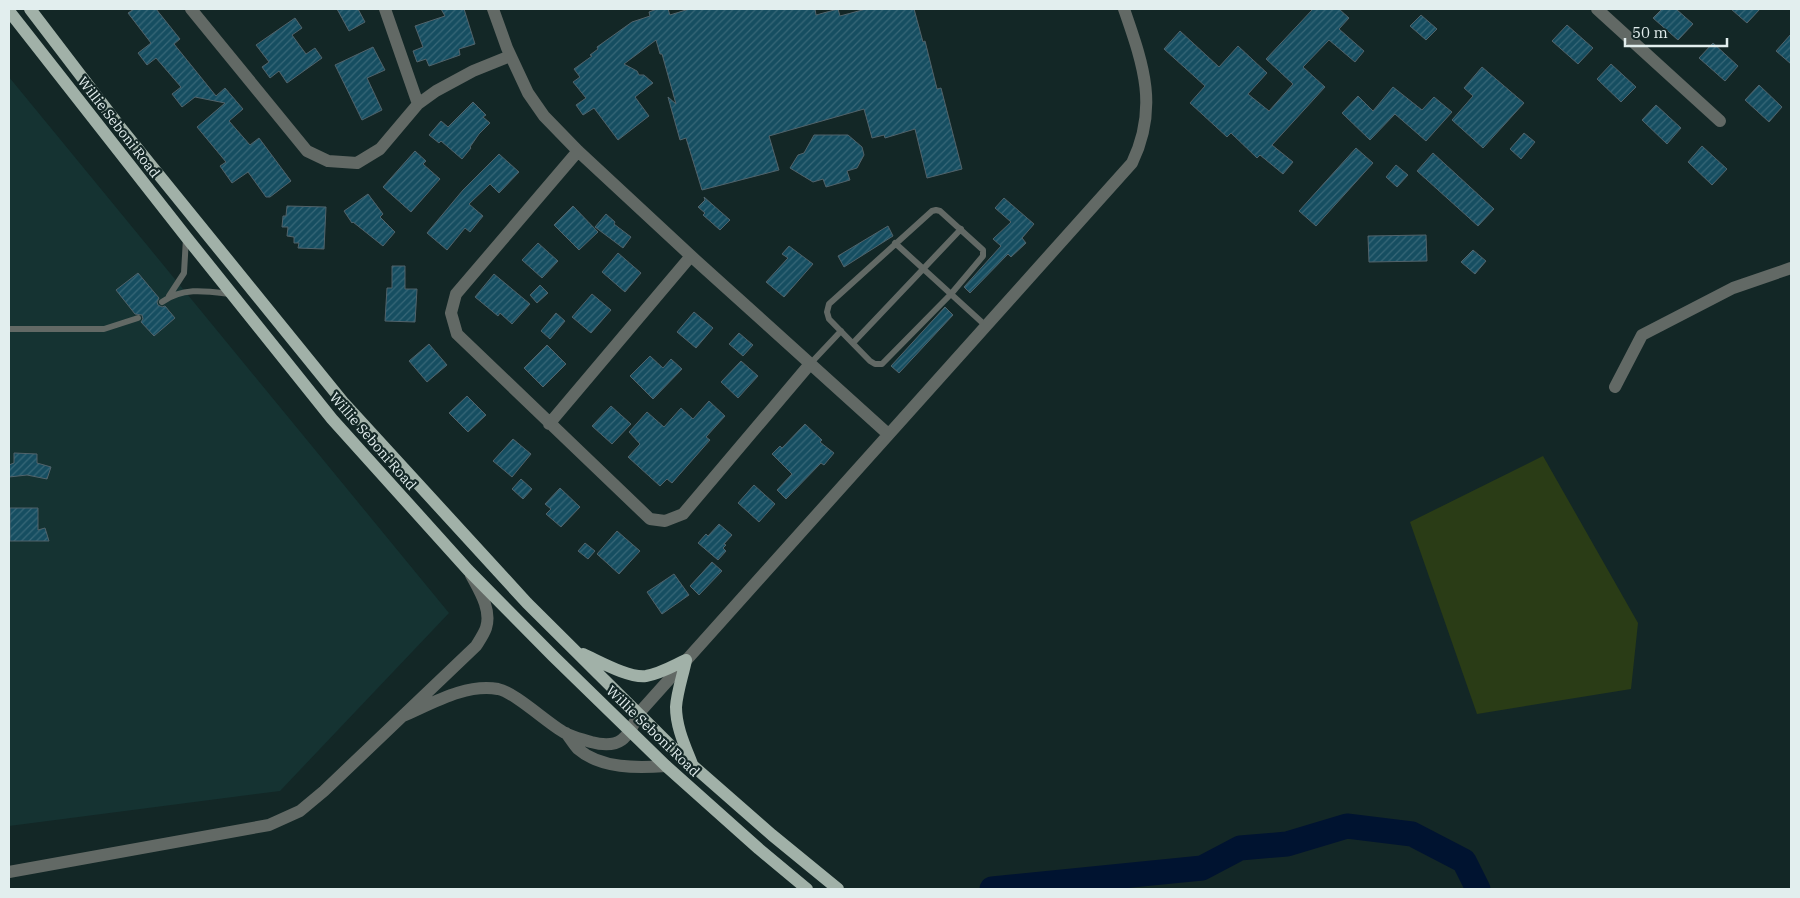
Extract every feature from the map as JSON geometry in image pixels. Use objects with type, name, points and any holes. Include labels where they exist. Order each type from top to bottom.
[{"type":"main road","name":"Willie Seboni Road","points":[[30,9],[120,127],[343,402],[527,603],[675,750],[772,835],[838,889]]},
{"type":"main road","name":"Willie Seboni Road","points":[[9,11],[186,238],[332,419],[468,570],[666,766],[807,889]]},
{"type":"main road","points":[[574,650],[626,673],[644,677],[661,672],[686,660]]},
{"type":"main road","points":[[686,660],[678,693],[676,712],[678,727],[692,765]]},
{"type":"street","points":[[191,9],[307,151],[328,161],[357,162],[380,149],[418,104],[436,91],[474,71],[510,56]]},
{"type":"street","points":[[384,9],[418,104]]},
{"type":"street","points":[[493,9],[510,56],[528,93],[544,116],[578,151],[888,434]]},
{"type":"street","points":[[566,734],[606,745],[615,744],[631,731],[639,713],[1132,163],[1140,145],[1145,119],[1146,91],[1142,61],[1124,9]]},
{"type":"street","points":[[1597,9],[1720,121]]},
{"type":"street","points":[[578,151],[456,294],[451,313],[457,334],[650,519],[665,521],[683,514],[810,364]]},
{"type":"street","points":[[549,424],[692,256]]},
{"type":"street","points":[[1615,387],[1642,335],[1733,288],[1791,268]]},
{"type":"street","points":[[9,872],[269,825],[300,811],[324,791],[476,646],[486,628],[487,617],[485,604],[468,570]]},
{"type":"street","points":[[403,716],[458,693],[484,688],[499,689],[566,734],[578,749],[603,762],[644,768],[666,766]]},
{"type":"lane","points":[[932,211],[940,211],[961,229],[984,252],[983,256],[951,294],[882,364],[875,364],[829,319],[827,312],[829,304],[932,211]]},
{"type":"lane","points":[[853,343],[961,229]]},
{"type":"lane","points":[[186,238],[184,273],[165,300],[181,292],[196,290],[232,294]]},
{"type":"lane","points":[[895,243],[986,326]]},
{"type":"lane","points":[[9,329],[104,329],[138,318]]},
{"type":"lane","points":[[810,364],[841,331]]},
{"type":"shaded area","points":[[9,77],[449,613],[280,791],[9,826]]},
{"type":"green space","points":[[1543,456],[1638,623],[1631,689],[1477,714],[1410,522]]},
{"type":"building","points":[[134,9],[156,9],[180,39],[174,44],[216,96],[225,88],[243,109],[229,121],[250,145],[259,138],[291,181],[270,197],[266,197],[248,172],[232,183],[220,166],[226,162],[197,127],[225,103],[195,97],[182,107],[172,94],[181,87],[156,58],[147,65],[138,53],[151,43],[128,13]]},
{"type":"building","points":[[337,9],[358,9],[365,22],[349,31]]},
{"type":"building","points":[[441,9],[464,9],[475,44],[459,49],[460,55],[429,66],[426,59],[417,62],[413,51],[423,47],[415,26],[445,16]]},
{"type":"building","points":[[657,9],[668,9],[670,15],[689,9],[815,9],[816,15],[838,9],[840,16],[866,9],[914,9],[923,42],[925,41],[937,89],[941,88],[962,169],[927,178],[915,129],[885,138],[884,135],[872,138],[864,109],[769,136],[779,170],[702,190],[686,138],[680,140],[668,97],[676,104],[662,54],[660,54],[656,40],[624,64],[637,71],[639,75],[644,75],[653,83],[635,97],[649,116],[618,140],[594,108],[583,115],[576,105],[586,98],[573,82],[580,77],[574,69],[592,56],[590,55],[598,49],[597,47],[632,22],[650,16],[649,12]]},
{"type":"building","points":[[1313,9],[1339,9],[1349,18],[1339,29],[1364,51],[1355,62],[1329,40],[1303,67],[1325,87],[1272,145],[1293,162],[1283,174],[1260,155],[1257,158],[1231,133],[1227,137],[1190,103],[1205,86],[1164,49],[1180,31],[1219,67],[1238,46],[1267,73],[1248,94],[1269,111],[1293,84],[1266,59]]},
{"type":"building","points":[[1662,9],[1676,9],[1693,24],[1678,40],[1653,18]]},
{"type":"building","points":[[1731,9],[1760,9],[1747,23]]},
{"type":"building","points":[[1421,15],[1437,29],[1426,40],[1410,26]]},
{"type":"building","points":[[295,18],[302,28],[292,35],[306,54],[315,48],[322,58],[287,83],[279,71],[270,78],[262,67],[269,62],[256,45]]},
{"type":"building","points":[[1567,25],[1593,48],[1578,64],[1552,41]]},
{"type":"building","points":[[1791,34],[1791,64],[1776,51]]},
{"type":"building","points":[[1713,43],[1738,66],[1725,81],[1699,58]]},
{"type":"building","points":[[373,47],[385,70],[367,78],[382,110],[362,120],[335,65]]},
{"type":"building","points":[[1611,64],[1636,87],[1621,102],[1597,79]]},
{"type":"building","points":[[1482,67],[1524,103],[1483,148],[1452,120],[1473,96],[1464,88]]},
{"type":"building","points":[[1759,85],[1782,107],[1769,122],[1745,100]]},
{"type":"building","points":[[1393,87],[1422,110],[1434,97],[1452,112],[1426,141],[1395,114],[1370,140],[1342,113],[1358,96],[1373,111]]},
{"type":"building","points":[[473,102],[486,115],[483,117],[490,123],[479,134],[462,159],[441,141],[439,143],[429,135],[441,121],[448,127]]},
{"type":"building","points":[[1656,105],[1681,128],[1667,144],[1642,120]]},
{"type":"building","points":[[1524,133],[1535,142],[1521,159],[1510,149]]},
{"type":"building","points":[[814,135],[848,135],[862,147],[864,155],[857,168],[847,171],[850,180],[826,187],[823,179],[813,182],[790,168],[798,155],[804,153]]},
{"type":"building","points":[[1702,146],[1727,169],[1712,185],[1688,162]]},
{"type":"building","points":[[1356,148],[1373,163],[1316,226],[1299,211]]},
{"type":"building","points":[[415,151],[426,161],[423,164],[440,179],[411,212],[383,187]]},
{"type":"building","points":[[1433,153],[1494,209],[1478,226],[1417,171]]},
{"type":"building","points":[[499,154],[519,172],[499,193],[490,184],[469,204],[483,216],[470,232],[465,228],[447,250],[427,233],[463,190]]},
{"type":"building","points":[[1396,165],[1408,175],[1397,187],[1386,177]]},
{"type":"building","points":[[368,194],[383,214],[380,217],[395,232],[383,246],[352,223],[344,211]]},
{"type":"building","points":[[704,197],[730,220],[720,230],[703,215],[705,213],[698,207],[705,200]]},
{"type":"building","points":[[1004,198],[1034,224],[1022,238],[1026,243],[1011,257],[1008,254],[970,293],[964,287],[1001,246],[993,239],[1011,222],[995,208]]},
{"type":"building","points":[[287,206],[326,207],[324,249],[298,248],[299,243],[294,243],[294,237],[287,236],[288,227],[282,227],[283,216],[286,216]]},
{"type":"building","points":[[573,206],[598,232],[579,250],[554,225]]},
{"type":"building","points":[[606,214],[615,222],[614,224],[631,237],[623,248],[595,227]]},
{"type":"building","points":[[888,226],[893,236],[844,267],[838,256]]},
{"type":"building","points":[[1426,235],[1427,261],[1369,262],[1368,236]]},
{"type":"building","points":[[538,243],[558,261],[542,278],[522,260]]},
{"type":"building","points":[[789,246],[813,264],[784,297],[766,282],[788,258],[782,254]]},
{"type":"building","points":[[1473,250],[1486,261],[1475,274],[1461,262]]},
{"type":"building","points":[[618,253],[641,273],[625,292],[602,272]]},
{"type":"building","points":[[392,266],[405,266],[405,289],[417,289],[415,322],[385,321],[387,288],[392,288]]},
{"type":"building","points":[[138,273],[159,298],[158,305],[165,306],[175,318],[154,336],[141,322],[143,319],[142,315],[135,314],[116,290]]},
{"type":"building","points":[[494,274],[530,304],[512,324],[500,313],[498,316],[475,297]]},
{"type":"building","points":[[540,285],[548,293],[537,303],[530,295]]},
{"type":"building","points":[[592,294],[611,310],[591,333],[572,317]]},
{"type":"building","points":[[945,307],[953,315],[899,373],[891,366]]},
{"type":"building","points":[[694,312],[713,328],[696,348],[677,332]]},
{"type":"building","points":[[556,313],[565,321],[550,339],[541,331]]},
{"type":"building","points":[[739,333],[753,345],[743,356],[729,344]]},
{"type":"building","points":[[429,344],[447,365],[427,382],[409,361]]},
{"type":"building","points":[[547,345],[566,364],[543,387],[524,368]]},
{"type":"building","points":[[650,356],[663,368],[671,359],[682,369],[653,399],[630,376]]},
{"type":"building","points":[[741,361],[758,376],[738,398],[721,382]]},
{"type":"building","points":[[467,396],[486,415],[468,432],[449,413]]},
{"type":"building","points":[[709,401],[725,416],[706,437],[710,440],[672,483],[667,479],[660,486],[628,457],[640,444],[629,432],[647,412],[664,427],[681,408],[693,419]]},
{"type":"building","points":[[611,406],[631,424],[612,444],[592,426]]},
{"type":"building","points":[[805,424],[822,440],[820,442],[834,453],[824,465],[821,463],[786,499],[777,490],[792,474],[772,454],[780,446],[782,448]]},
{"type":"building","points":[[513,439],[531,454],[512,477],[493,461]]},
{"type":"building","points":[[14,453],[37,454],[37,463],[51,467],[47,479],[27,475],[9,477],[9,465],[14,463]]},
{"type":"building","points":[[521,479],[532,489],[523,499],[512,489]]},
{"type":"building","points":[[754,485],[775,504],[759,522],[738,503]]},
{"type":"building","points":[[560,488],[580,507],[561,527],[546,514],[551,509],[545,504]]},
{"type":"building","points":[[10,508],[38,508],[38,530],[45,528],[49,541],[10,541]]},
{"type":"building","points":[[719,524],[732,535],[724,544],[726,545],[723,548],[726,551],[718,560],[698,543],[706,534],[708,536]]},
{"type":"building","points":[[617,531],[640,551],[619,574],[597,554]]},
{"type":"building","points":[[585,543],[595,551],[588,559],[578,551]]},
{"type":"building","points":[[712,562],[722,571],[699,595],[690,586]]},
{"type":"building","points":[[674,574],[689,595],[662,614],[647,592]]},
{"type":"waterway","points":[[992,889],[1202,868],[1240,848],[1287,844],[1347,826],[1412,834],[1464,861],[1478,889]]}]
